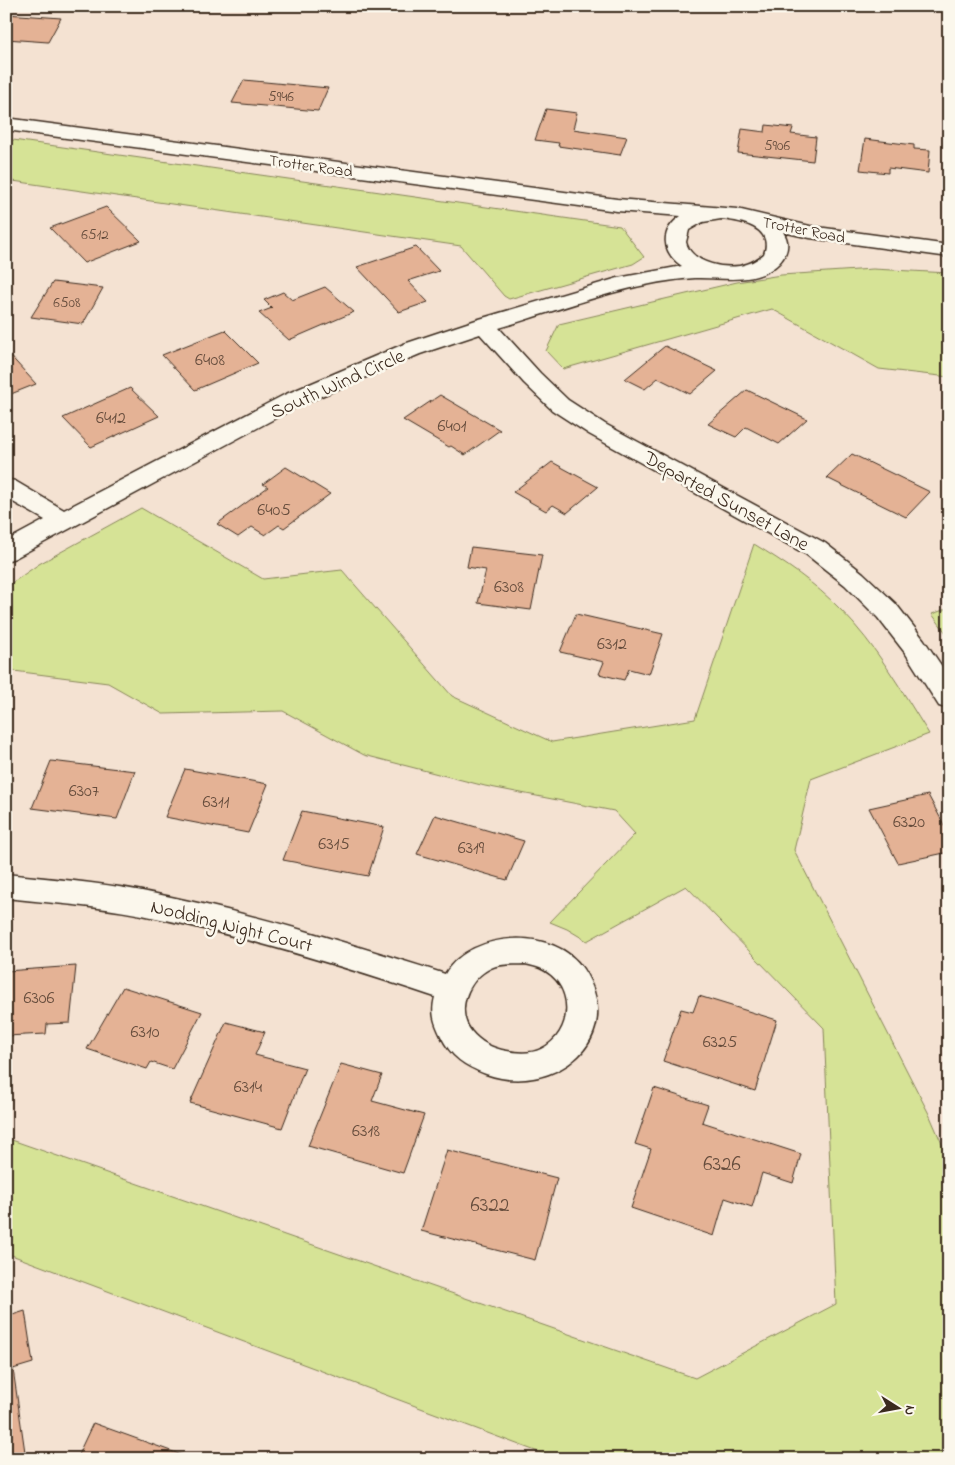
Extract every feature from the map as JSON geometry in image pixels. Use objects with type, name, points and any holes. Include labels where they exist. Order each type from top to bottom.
[{"type":"street","name":"Trotter Road","points":[[6,124],[617,205],[721,213]]},
{"type":"street","name":"Trotter Road","points":[[617,205],[656,223],[675,244]]},
{"type":"street","points":[[721,213],[737,214],[752,218],[773,233],[777,242],[776,252],[770,260],[760,267],[746,271],[713,271],[689,262],[675,244],[677,230],[687,221],[703,215],[721,213]]},
{"type":"street","name":"Trotter Road","points":[[752,218],[810,232],[898,243],[949,252]]},
{"type":"street","name":"Trotter Road","points":[[770,260],[817,244],[855,239]]},
{"type":"street","name":"South Wind Circle","points":[[626,283],[654,269],[675,244]]},
{"type":"street","name":"South Wind Circle","points":[[6,552],[63,520],[292,400],[412,350],[484,325],[626,283],[674,273],[713,271]]},
{"type":"street","name":"Departed Sunset Lane","points":[[484,325],[532,378],[560,405],[597,430],[816,549],[831,561],[887,611],[915,647],[949,699]]},
{"type":"street","points":[[6,487],[63,520]]},
{"type":"street","name":"Nodding Night Court","points":[[6,886],[141,903],[330,949],[452,989]]},
{"type":"street","points":[[525,951],[551,959],[568,972],[579,989],[584,1010],[577,1035],[561,1054],[540,1064],[510,1068],[480,1059],[459,1041],[448,1014],[452,989],[460,975],[478,960],[498,952],[525,951]]},
{"type":"green space","points":[[6,139],[620,226],[644,257],[633,264],[509,299],[504,296],[461,246],[6,180]]},
{"type":"green space","points":[[873,269],[949,273],[949,377],[879,369],[772,309],[563,369],[546,351],[559,324],[737,282],[781,275]]},
{"type":"green space","points":[[141,508],[263,579],[342,570],[452,696],[552,742],[695,719],[754,544],[810,582],[853,623],[888,669],[929,734],[811,779],[794,850],[929,1114],[949,1160],[949,1459],[557,1459],[6,1253],[6,1138],[695,1378],[836,1304],[824,1028],[686,886],[587,941],[567,929],[550,922],[635,834],[614,811],[485,786],[364,755],[283,711],[163,714],[108,683],[6,670],[6,587],[39,564]]},
{"type":"green space","points":[[949,608],[949,637],[932,614]]},
{"type":"building","points":[[6,14],[61,18],[48,42],[6,39]]},
{"type":"building","points":[[244,80],[328,88],[318,111],[232,103]]},
{"type":"building","points":[[546,109],[577,113],[573,129],[627,137],[620,155],[558,146],[559,143],[535,140]]},
{"type":"building","points":[[766,125],[793,128],[791,134],[816,137],[813,161],[738,153],[742,129],[765,132]]},
{"type":"building","points":[[865,139],[914,145],[914,149],[930,150],[928,173],[888,168],[888,173],[860,170]]},
{"type":"building","points":[[106,207],[141,241],[84,263],[50,228]]},
{"type":"building","points":[[416,247],[439,271],[408,281],[428,302],[399,312],[357,267]]},
{"type":"building","points":[[53,282],[103,288],[83,324],[31,317]]},
{"type":"building","points":[[325,287],[354,312],[289,340],[259,313],[272,308],[264,300],[283,292],[292,300]]},
{"type":"building","points":[[225,330],[258,363],[195,390],[162,355]]},
{"type":"building","points":[[665,346],[717,371],[690,394],[658,378],[645,389],[625,379]]},
{"type":"building","points":[[6,351],[36,384],[6,396]]},
{"type":"building","points":[[130,388],[159,416],[91,447],[63,418]]},
{"type":"building","points":[[747,390],[807,419],[779,444],[746,427],[736,437],[708,424]]},
{"type":"building","points":[[440,395],[500,430],[465,455],[403,420]]},
{"type":"building","points":[[852,454],[930,492],[906,517],[827,478]]},
{"type":"building","points":[[552,462],[598,487],[567,513],[553,505],[546,511],[513,492]]},
{"type":"building","points":[[286,467],[330,494],[284,528],[279,525],[265,535],[252,527],[238,537],[217,524],[268,487],[263,484]]},
{"type":"building","points":[[471,547],[542,555],[531,610],[478,603],[486,570],[467,567]]},
{"type":"building","points":[[576,614],[663,634],[649,674],[629,669],[624,680],[599,674],[604,662],[560,652]]},
{"type":"building","points":[[51,761],[135,771],[117,819],[32,808]]},
{"type":"building","points":[[185,769],[268,784],[248,833],[165,817]]},
{"type":"building","points":[[928,795],[949,834],[949,852],[898,863],[869,808]]},
{"type":"building","points":[[302,811],[384,827],[368,876],[283,860]]},
{"type":"building","points":[[435,815],[524,841],[507,880],[417,854]]},
{"type":"building","points":[[76,966],[70,1023],[47,1024],[46,1034],[6,1036],[6,971]]},
{"type":"building","points":[[123,987],[202,1012],[172,1069],[151,1062],[147,1069],[87,1049]]},
{"type":"building","points":[[699,996],[777,1020],[755,1091],[663,1061],[681,1009],[693,1012]]},
{"type":"building","points":[[226,1022],[265,1032],[255,1055],[305,1068],[282,1128],[190,1103]]},
{"type":"building","points":[[341,1064],[382,1075],[372,1101],[424,1115],[403,1173],[308,1146]]},
{"type":"building","points":[[654,1088],[708,1105],[702,1122],[801,1154],[793,1183],[762,1173],[752,1207],[725,1198],[714,1236],[631,1208],[651,1149],[635,1144]]},
{"type":"building","points":[[447,1150],[557,1178],[535,1260],[421,1231]]},
{"type":"building","points":[[25,1311],[33,1363],[13,1369],[26,1459],[6,1459],[6,1317]]},
{"type":"building","points":[[93,1423],[193,1459],[76,1459]]}]
